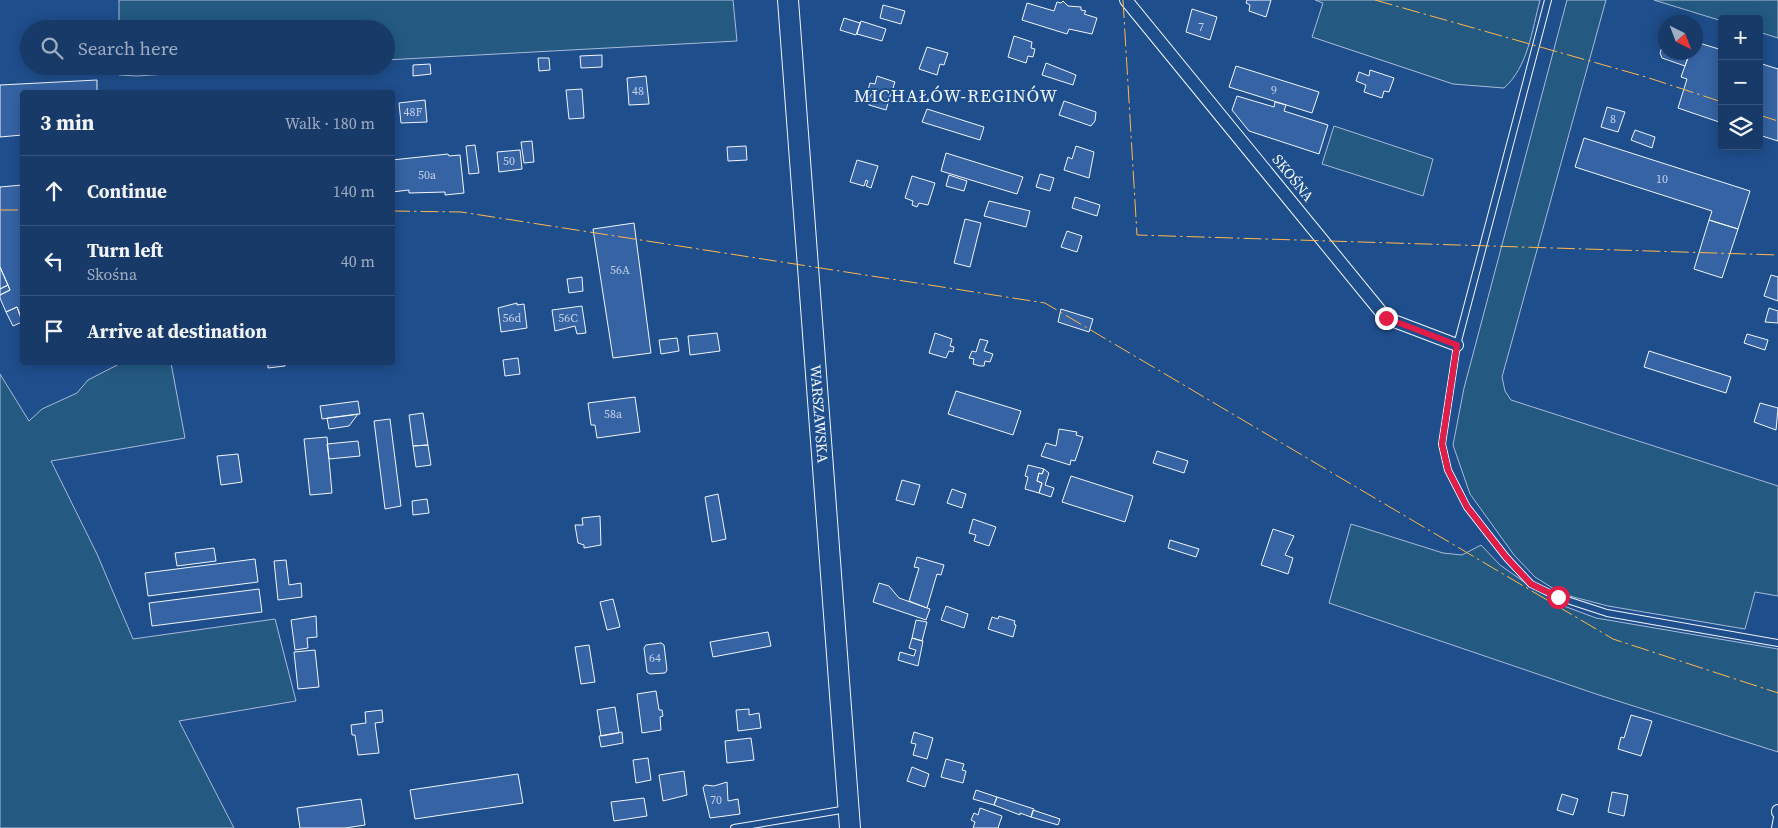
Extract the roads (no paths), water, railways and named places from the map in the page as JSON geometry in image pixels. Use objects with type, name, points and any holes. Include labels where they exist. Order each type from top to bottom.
[{"type":"main road","name":"WARSZAWSKA","points":[[788,0],[849,818]]},
{"type":"street","name":"SKOŚNA","points":[[1126,0],[1386,318],[1457,345]]},
{"type":"lane","points":[[1548,0],[1457,345],[1442,444],[1448,470],[1467,507],[1506,557],[1531,584],[1558,597],[1607,613],[1778,643]]},
{"type":"lane","points":[[1775,828],[1778,811]]},
{"type":"lane","points":[[734,828],[849,818]]},
{"type":"district","name":"MICHAŁÓW-REGINÓW","points":[[956,96]]}]
